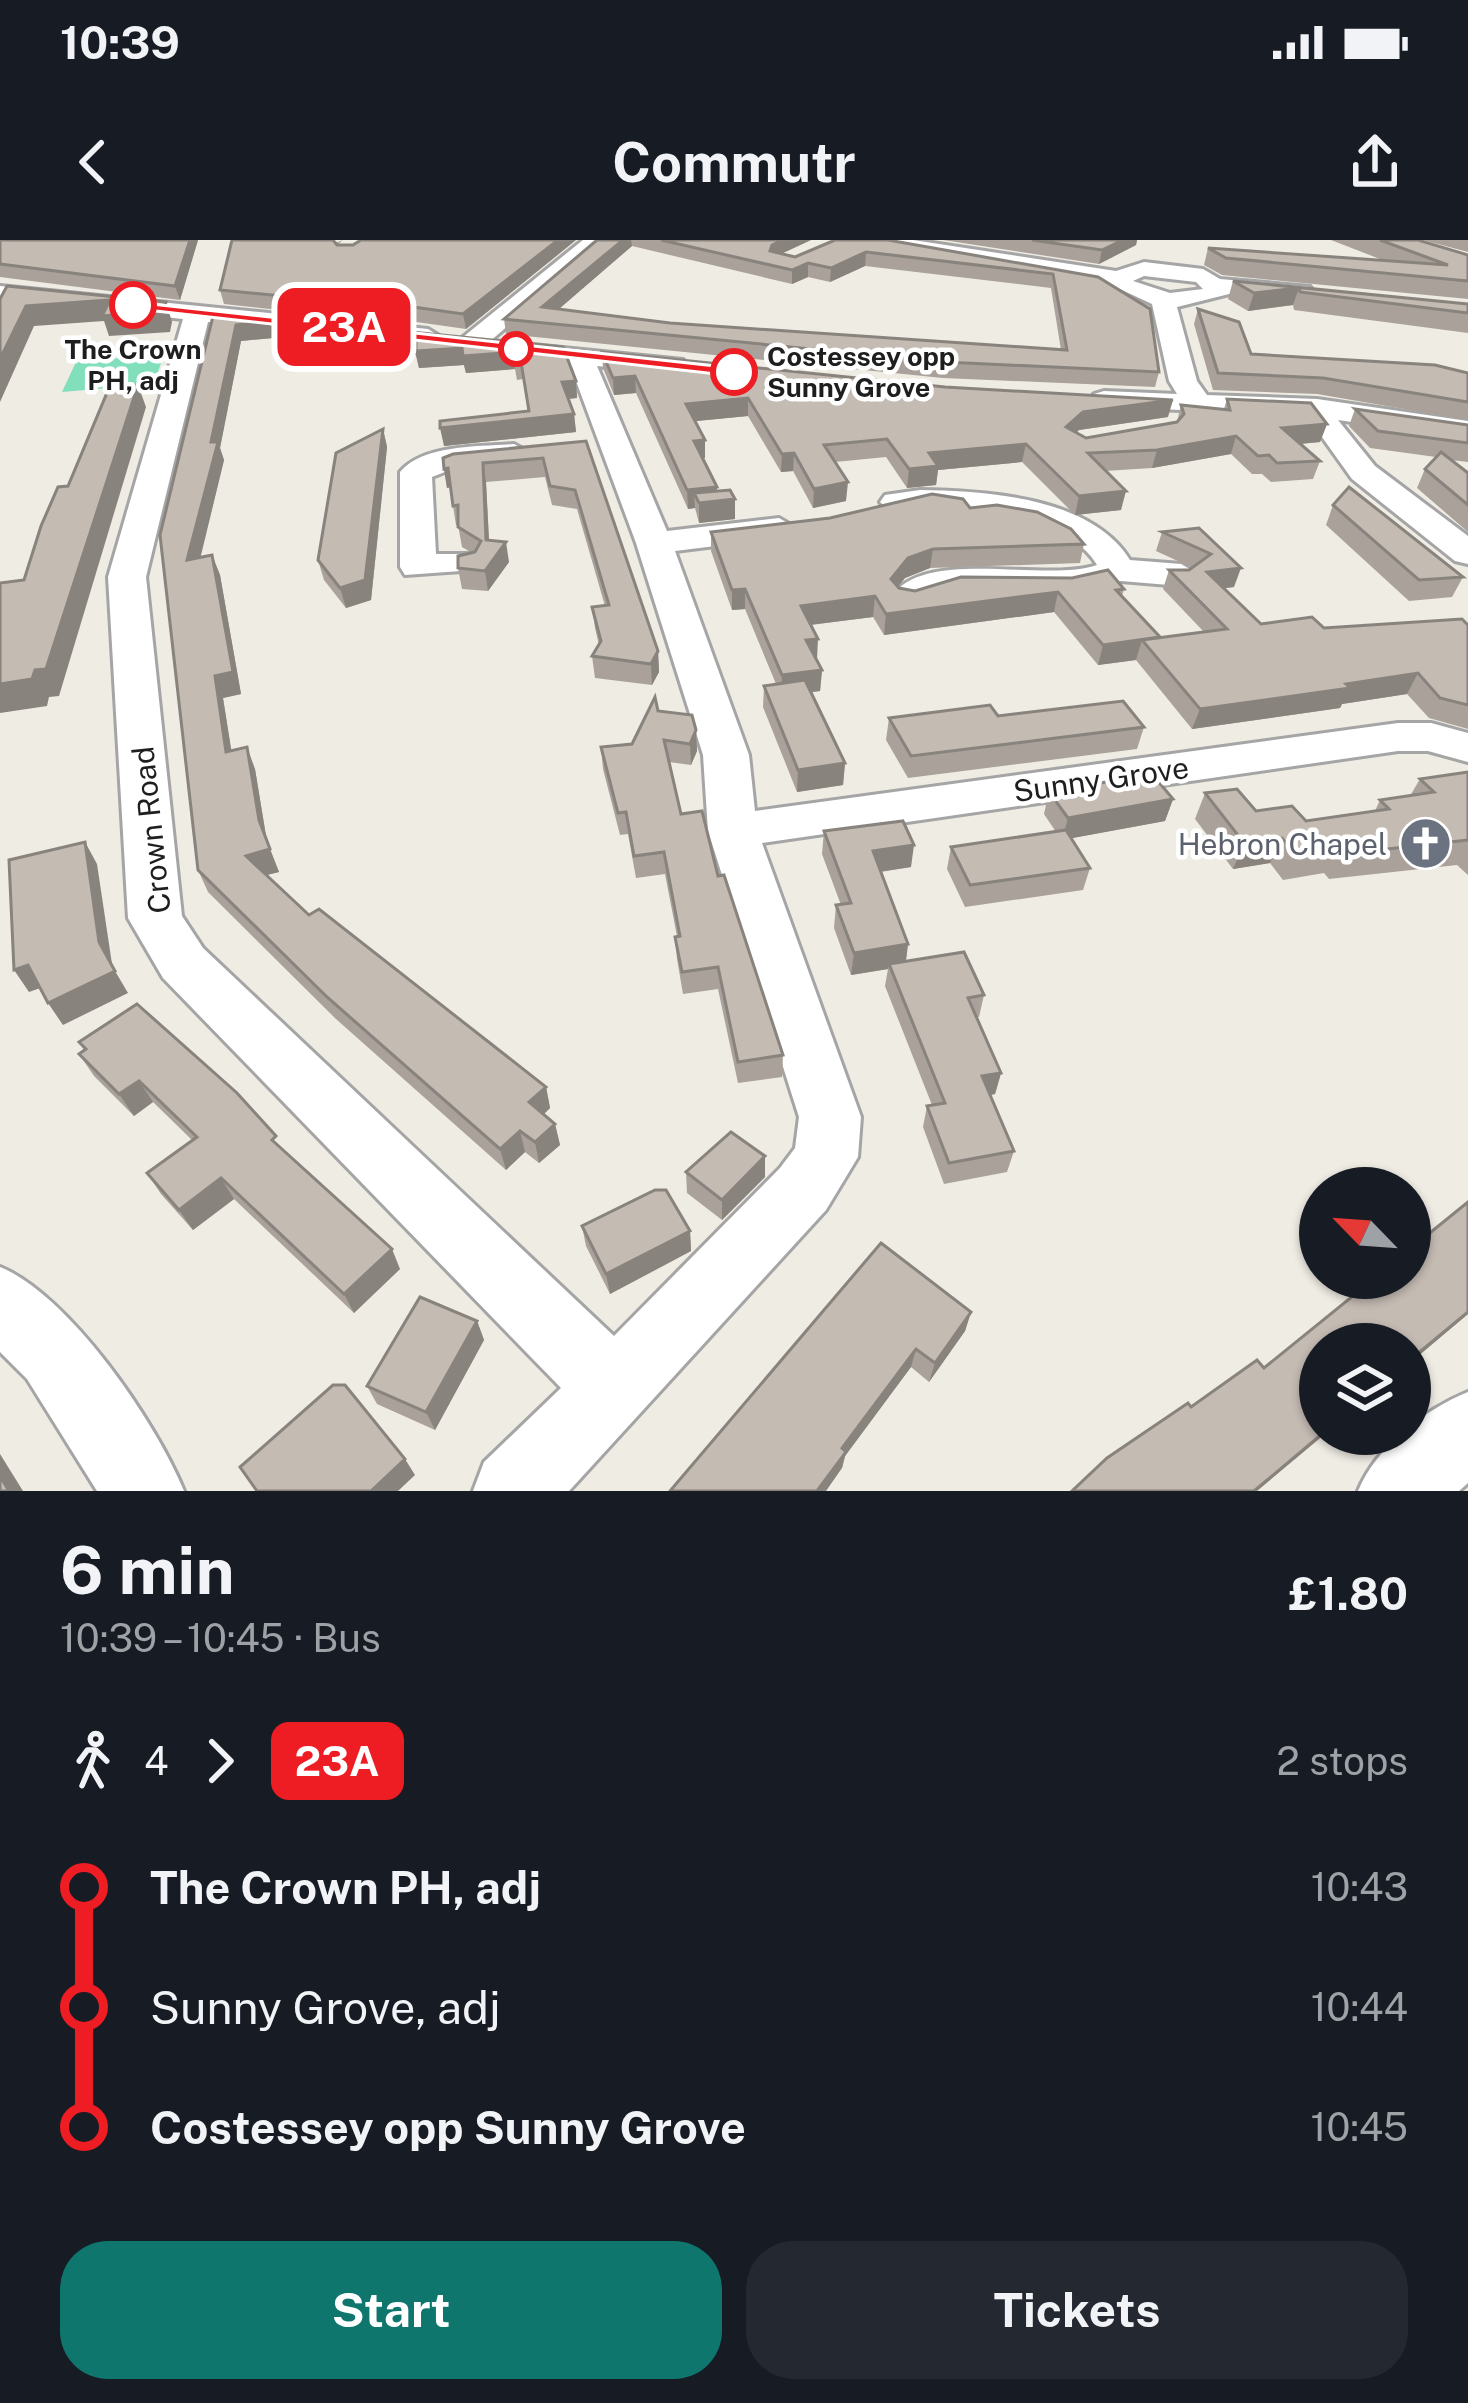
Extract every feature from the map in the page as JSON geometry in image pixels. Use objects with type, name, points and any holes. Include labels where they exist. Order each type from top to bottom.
[{"type":"street","points":[[472,343],[596,240]]},
{"type":"street","points":[[872,240],[1120,279],[1144,269],[1189,272],[1219,286],[1330,295]]},
{"type":"street","points":[[1127,247],[1144,269]]},
{"type":"street","points":[[1120,279],[1128,289],[1163,298],[1199,298],[1219,291],[1219,286]]},
{"type":"street","points":[[0,293],[697,368]]},
{"type":"street","points":[[1163,298],[1183,381],[1197,402]]},
{"type":"street","name":"Crown Road","points":[[198,311],[127,577],[155,918],[183,963],[615,1389]]},
{"type":"street","points":[[513,1491],[615,1389],[826,1157],[830,1117],[733,831],[726,755],[654,543],[599,444],[580,357]]},
{"type":"street","points":[[1086,408],[1197,402],[1316,408],[1468,430]]},
{"type":"street","points":[[1316,408],[1331,437],[1363,474],[1468,553]]},
{"type":"street","points":[[418,567],[416,472],[450,459],[542,450]]},
{"type":"street","points":[[875,498],[997,493],[1075,530],[1103,548],[1118,570]]},
{"type":"street","points":[[654,543],[821,521]]},
{"type":"street","points":[[376,571],[462,562]]},
{"type":"street","points":[[933,581],[1018,584],[1104,577],[1118,570],[1181,575]]},
{"type":"street","name":"Sunny Grove","points":[[733,831],[1398,736],[1431,737],[1468,748]]},
{"type":"street","points":[[0,1302],[53,1353],[144,1491]]},
{"type":"street","points":[[1398,1491],[1468,1431]]},
{"type":"green space","points":[[164,354],[154,384],[62,392],[76,362]]},
{"type":"building","points":[[0,240],[190,240],[175,286],[0,264]]},
{"type":"building","points":[[232,240],[333,240],[337,245],[353,245],[361,240],[558,240],[463,314],[306,292],[303,298],[220,290]]},
{"type":"building","points":[[597,240],[623,240],[542,307],[670,323],[1067,350],[1053,274],[866,252],[831,268],[808,263],[792,270],[661,240],[783,240],[770,251],[795,257],[835,240],[888,240],[1098,277],[1150,309],[1159,372],[945,362],[504,319]]},
{"type":"building","points":[[1032,240],[1123,240],[1102,250]]},
{"type":"building","points":[[1380,240],[1418,240],[1468,255],[1468,281],[1226,258],[1208,248],[1448,265]]},
{"type":"building","points":[[1233,281],[1468,304],[1468,313],[1300,292],[1299,288],[1254,293]]},
{"type":"building","points":[[7,286],[166,302],[163,311],[102,316],[110,300],[26,306],[0,359],[0,299]]},
{"type":"building","points":[[1198,309],[1239,322],[1251,354],[1435,365],[1468,373],[1468,402],[1323,378],[1218,373]]},
{"type":"building","points":[[214,312],[291,320],[236,325],[211,442],[218,442],[187,560],[212,555],[233,672],[215,676],[226,752],[247,747],[259,820],[270,849],[246,856],[309,915],[319,909],[546,1087],[529,1102],[555,1124],[535,1142],[520,1131],[500,1149],[327,997],[198,870],[160,535]]},
{"type":"building","points":[[361,327],[563,347],[576,381],[562,382],[574,414],[440,428],[440,421],[529,411],[521,362],[514,362],[517,352],[463,356],[462,348],[416,351],[416,338],[360,342]]},
{"type":"building","points":[[602,352],[945,387],[1173,400],[1083,412],[1066,427],[1086,438],[1177,422],[1184,414],[1181,405],[1230,410],[1227,399],[1311,403],[1327,424],[1282,428],[1320,461],[1277,463],[1269,455],[1258,456],[1236,436],[1157,450],[1088,453],[1126,491],[1079,496],[1026,444],[929,453],[938,466],[909,469],[887,439],[824,445],[848,482],[814,489],[794,453],[782,454],[748,398],[686,404],[705,440],[694,441],[717,487],[687,490],[635,376],[613,378]]},
{"type":"building","points":[[138,385],[46,669],[35,670],[32,679],[0,684],[0,583],[24,580],[58,487],[68,486],[109,388]]},
{"type":"building","points":[[1355,409],[1468,425],[1468,443],[1378,431]]},
{"type":"building","points":[[383,429],[365,580],[340,588],[318,560],[336,453]]},
{"type":"building","points":[[586,441],[658,651],[651,664],[592,656],[601,641],[592,607],[609,605],[575,490],[550,486],[543,458],[483,463],[486,540],[506,542],[485,571],[458,568],[458,556],[475,552],[481,541],[458,527],[458,505],[453,506],[443,458]]},
{"type":"building","points":[[1441,452],[1468,473],[1468,505],[1425,469]]},
{"type":"building","points":[[1349,487],[1463,577],[1419,580],[1333,505]]},
{"type":"building","points":[[730,490],[735,499],[699,503],[694,493]]},
{"type":"building","points":[[932,494],[963,499],[970,508],[997,505],[1037,512],[1071,529],[1084,544],[933,549],[908,558],[891,579],[899,588],[915,591],[961,577],[1072,578],[1108,570],[1124,589],[1116,590],[1160,637],[1103,645],[1058,592],[886,614],[875,596],[801,606],[818,639],[806,640],[822,670],[782,675],[745,589],[732,590],[711,532],[830,518]]},
{"type":"building","points":[[1199,528],[1241,568],[1207,572],[1261,624],[1312,617],[1324,628],[1462,619],[1468,625],[1468,705],[1440,698],[1418,673],[1346,684],[1350,688],[1200,709],[1142,640],[1227,629],[1169,570],[1189,570],[1211,554],[1162,532]]},
{"type":"building","points":[[805,680],[845,763],[798,770],[764,686]]},
{"type":"building","points":[[655,697],[658,711],[692,715],[696,730],[690,744],[664,740],[681,814],[702,811],[718,876],[724,875],[783,1055],[738,1062],[718,967],[682,972],[664,852],[634,856],[626,812],[618,813],[601,747],[632,744]]},
{"type":"building","points":[[1123,701],[1144,727],[911,756],[889,718],[990,705],[998,716]]},
{"type":"building","points":[[1468,772],[1468,840],[1343,854],[1338,848],[1295,854],[1282,838],[1244,843],[1205,793],[1237,789],[1256,811],[1292,806],[1306,821],[1389,809],[1380,800],[1434,792],[1420,779]]},
{"type":"building","points":[[1152,774],[1173,799],[1068,818],[1049,792]]},
{"type":"building","points":[[903,821],[914,845],[873,851],[908,944],[854,953],[836,905],[851,903],[824,831]]},
{"type":"building","points":[[1066,830],[1090,868],[970,885],[951,847]]},
{"type":"building","points":[[85,842],[99,942],[115,971],[48,1003],[28,965],[14,970],[9,860]]},
{"type":"building","points":[[964,952],[984,995],[968,998],[1001,1073],[982,1076],[1014,1151],[949,1163],[927,1106],[945,1103],[889,964]]},
{"type":"building","points":[[137,1004],[237,1093],[276,1136],[272,1140],[392,1249],[344,1294],[221,1178],[179,1210],[147,1173],[197,1137],[139,1081],[119,1094],[79,1054],[86,1049],[79,1042]]},
{"type":"building","points":[[731,1132],[765,1156],[722,1200],[686,1172]]},
{"type":"building","points":[[655,1190],[666,1190],[690,1231],[606,1274],[582,1226]]},
{"type":"building","points":[[1468,1202],[1468,1312],[1431,1343],[1431,1323],[1320,1323],[1349,1299],[1431,1299],[1431,1232]]},
{"type":"building","points":[[881,1243],[971,1312],[935,1363],[916,1349],[842,1448],[846,1452],[817,1491],[670,1491]]},
{"type":"building","points":[[420,1297],[477,1321],[426,1412],[367,1386]]},
{"type":"building","points":[[1299,1340],[1299,1453],[1254,1491],[1072,1491],[1107,1458],[1188,1403],[1191,1407],[1257,1360],[1264,1368]]},
{"type":"building","points":[[333,1385],[345,1385],[405,1459],[371,1491],[257,1491],[240,1467]]},
{"type":"bus line","name":"23A","points":[[133,305],[734,372]]},
{"type":"place","name":"The Crown PH, adj","points":[[133,305]]},
{"type":"place","name":"Costessey opp Sunny Grove","points":[[734,372]]},
{"type":"place","name":"Hebron Chapel","points":[[1426,844]]}]
